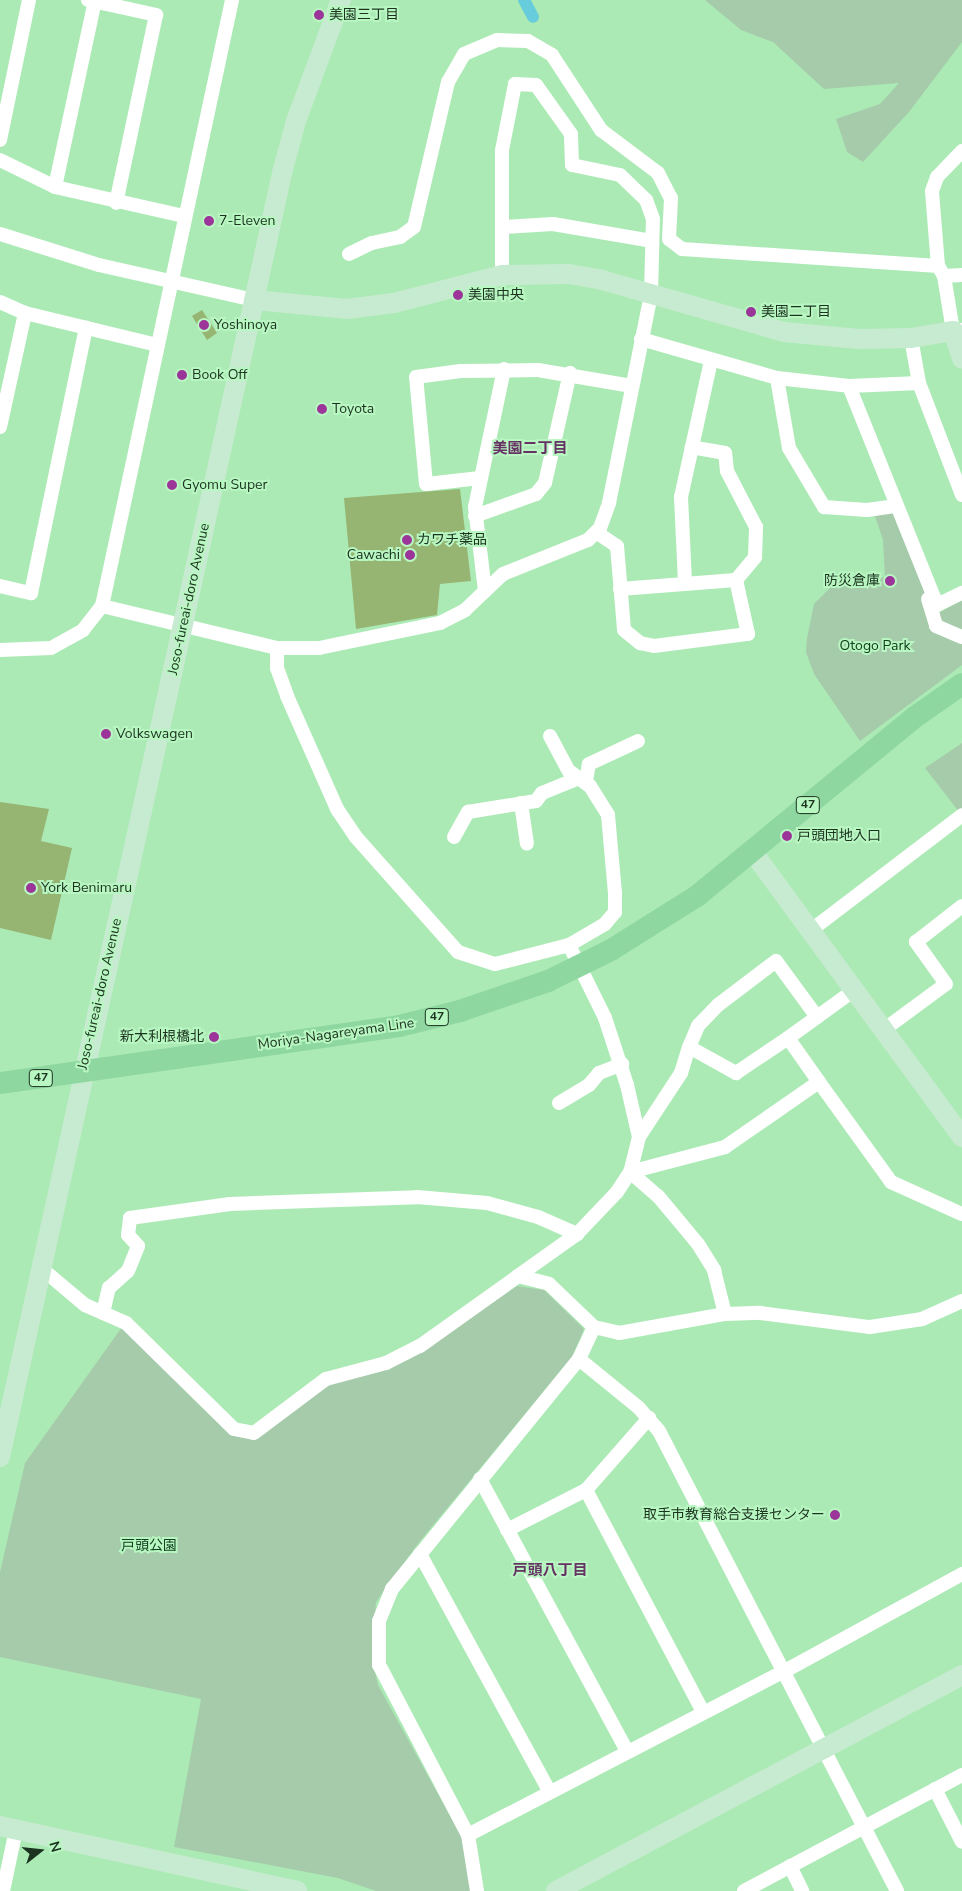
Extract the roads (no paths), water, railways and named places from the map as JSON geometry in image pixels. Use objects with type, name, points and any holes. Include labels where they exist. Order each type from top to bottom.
[{"type":"main road","name":"Moriya-Nagareyama Line","points":[[0,1083],[83,1073],[409,1024],[518,993],[581,966],[672,913],[752,851],[863,760],[962,684]]},
{"type":"street","points":[[0,140],[29,0]]},
{"type":"street","points":[[0,650],[51,648],[83,630],[102,606],[184,216],[232,0]]},
{"type":"street","points":[[254,300],[296,121],[341,0]]},
{"type":"street","points":[[54,187],[91,1],[156,15],[116,203]]},
{"type":"street","points":[[349,254],[372,243],[400,237],[414,227],[448,82],[464,54],[504,40],[528,41],[552,56],[601,130],[658,173],[671,198],[670,239],[682,250],[941,271],[962,275]]},
{"type":"street","points":[[102,606],[277,648],[346,644],[440,623],[465,610],[503,574],[588,540],[596,532],[609,503],[651,294],[653,219],[646,200],[620,175],[572,165],[571,134],[536,85],[514,84],[502,150],[502,275]]},
{"type":"street","points":[[962,151],[937,177],[932,191],[941,271],[957,330],[962,359]]},
{"type":"street","points":[[0,160],[54,187],[116,203],[184,216]]},
{"type":"street","points":[[502,227],[553,224],[652,241]]},
{"type":"street","points":[[0,234],[49,251],[171,282],[254,300],[317,309],[369,307],[502,275],[569,274],[651,294],[785,332],[859,339],[911,338],[957,330]]},
{"type":"street","name":"Joso-fureai-doro Avenue","points":[[0,1457],[254,300]]},
{"type":"street","points":[[0,302],[25,313],[158,345]]},
{"type":"street","points":[[0,427],[25,313]]},
{"type":"street","points":[[0,586],[31,593],[86,328]]},
{"type":"street","points":[[911,338],[919,383],[962,495]]},
{"type":"street","points":[[641,339],[777,378],[849,386],[919,383]]},
{"type":"street","points":[[685,582],[681,497],[712,360]]},
{"type":"street","points":[[480,478],[426,484],[416,377],[504,369],[570,373],[632,386]]},
{"type":"street","points":[[485,591],[475,516],[480,478],[504,369]]},
{"type":"street","points":[[475,516],[536,494],[545,483],[570,373]]},
{"type":"street","points":[[777,378],[789,448],[824,507],[867,510],[897,506]]},
{"type":"street","points":[[849,386],[937,605],[962,592]]},
{"type":"street","points":[[620,589],[685,582],[736,580],[755,557],[756,526],[726,471],[725,453],[692,447]]},
{"type":"street","points":[[596,532],[617,546],[624,630],[640,643],[654,646],[748,634],[736,580]]},
{"type":"street","points":[[933,596],[926,600],[936,626],[962,637]]},
{"type":"street","points":[[277,648],[277,668],[287,696],[337,809],[355,836],[458,952],[495,964],[569,945],[605,924],[615,912],[608,815],[582,780],[569,771],[550,736]]},
{"type":"street","points":[[454,837],[468,812],[536,801],[542,793],[582,780],[589,764],[638,741]]},
{"type":"street","points":[[521,803],[528,844]]},
{"type":"street","points":[[810,930],[962,815]]},
{"type":"street","points":[[752,851],[882,1031],[962,1137]]},
{"type":"street","points":[[882,1031],[946,984],[916,942],[962,906]]},
{"type":"street","points":[[569,945],[581,966],[622,1064],[639,1137]]},
{"type":"street","points":[[41,1268],[85,1305],[126,1323],[234,1429],[254,1433],[326,1379],[386,1363],[420,1346],[577,1234],[617,1192],[630,1172],[639,1137],[681,1073],[689,1046],[698,1026],[718,1005],[776,961],[817,1017]]},
{"type":"street","points":[[689,1046],[736,1073],[854,991]]},
{"type":"street","points":[[788,1038],[890,1182],[962,1214]]},
{"type":"street","points":[[559,1103],[589,1085],[599,1073],[622,1064]]},
{"type":"street","points":[[630,1172],[725,1147],[819,1082]]},
{"type":"street","points":[[630,1172],[658,1196],[698,1244],[714,1270],[725,1314]]},
{"type":"street","points":[[103,1313],[109,1288],[128,1271],[138,1246],[128,1235],[130,1218],[230,1204],[417,1197],[487,1203],[538,1217],[577,1234]]},
{"type":"street","points":[[518,1276],[548,1284],[594,1327],[620,1334],[725,1314],[760,1314],[870,1328],[922,1319],[962,1301]]},
{"type":"street","points":[[477,1891],[468,1835],[379,1665],[378,1629],[384,1606],[392,1589],[579,1358],[594,1327]]},
{"type":"street","points":[[579,1358],[649,1418],[897,1891]]},
{"type":"street","points":[[507,1530],[586,1490],[649,1418]]},
{"type":"street","points":[[480,1479],[627,1751]]},
{"type":"street","points":[[586,1490],[703,1712]]},
{"type":"street","points":[[420,1554],[550,1792]]},
{"type":"street","points":[[468,1835],[627,1751],[783,1672],[962,1574]]},
{"type":"street","points":[[556,1891],[582,1886],[824,1749],[962,1675]]},
{"type":"street","points":[[744,1891],[962,1775]]},
{"type":"street","points":[[935,1789],[962,1842]]},
{"type":"street","points":[[4,1891],[8,1828],[247,1886],[297,1891]]},
{"type":"street","points":[[790,1866],[802,1891]]},
{"type":"waterway","points":[[524,0],[533,17]]},
{"type":"place","name":"美園三丁目","points":[[319,15]]},
{"type":"place","name":"7-Eleven","points":[[209,221]]},
{"type":"place","name":"美園中央","points":[[458,295]]},
{"type":"place","name":"美園二丁目","points":[[751,312]]},
{"type":"place","name":"Yoshinoya","points":[[204,325]]},
{"type":"place","name":"Book Off","points":[[182,375]]},
{"type":"place","name":"Toyota","points":[[322,409]]},
{"type":"place","name":"Gyomu Super","points":[[172,485]]},
{"type":"place","name":"カワチ薬品","points":[[407,540]]},
{"type":"place","name":"Cawachi","points":[[410,555]]},
{"type":"place","name":"防災倉庫","points":[[890,581]]},
{"type":"place","name":"Volkswagen","points":[[106,734]]},
{"type":"place","name":"戸頭団地入口","points":[[787,836]]},
{"type":"place","name":"York Benimaru","points":[[31,888]]},
{"type":"place","name":"新大利根橋北","points":[[214,1037]]},
{"type":"place","name":"取手市教育総合支援センター","points":[[835,1515]]},
{"type":"district","name":"美園二丁目","points":[[530,449]]},
{"type":"district","name":"戸頭八丁目","points":[[550,1571]]},
{"type":"park label","name":"Otogo Park","points":[[875,646]]},
{"type":"park label","name":"戸頭公園","points":[[149,1546]]}]
